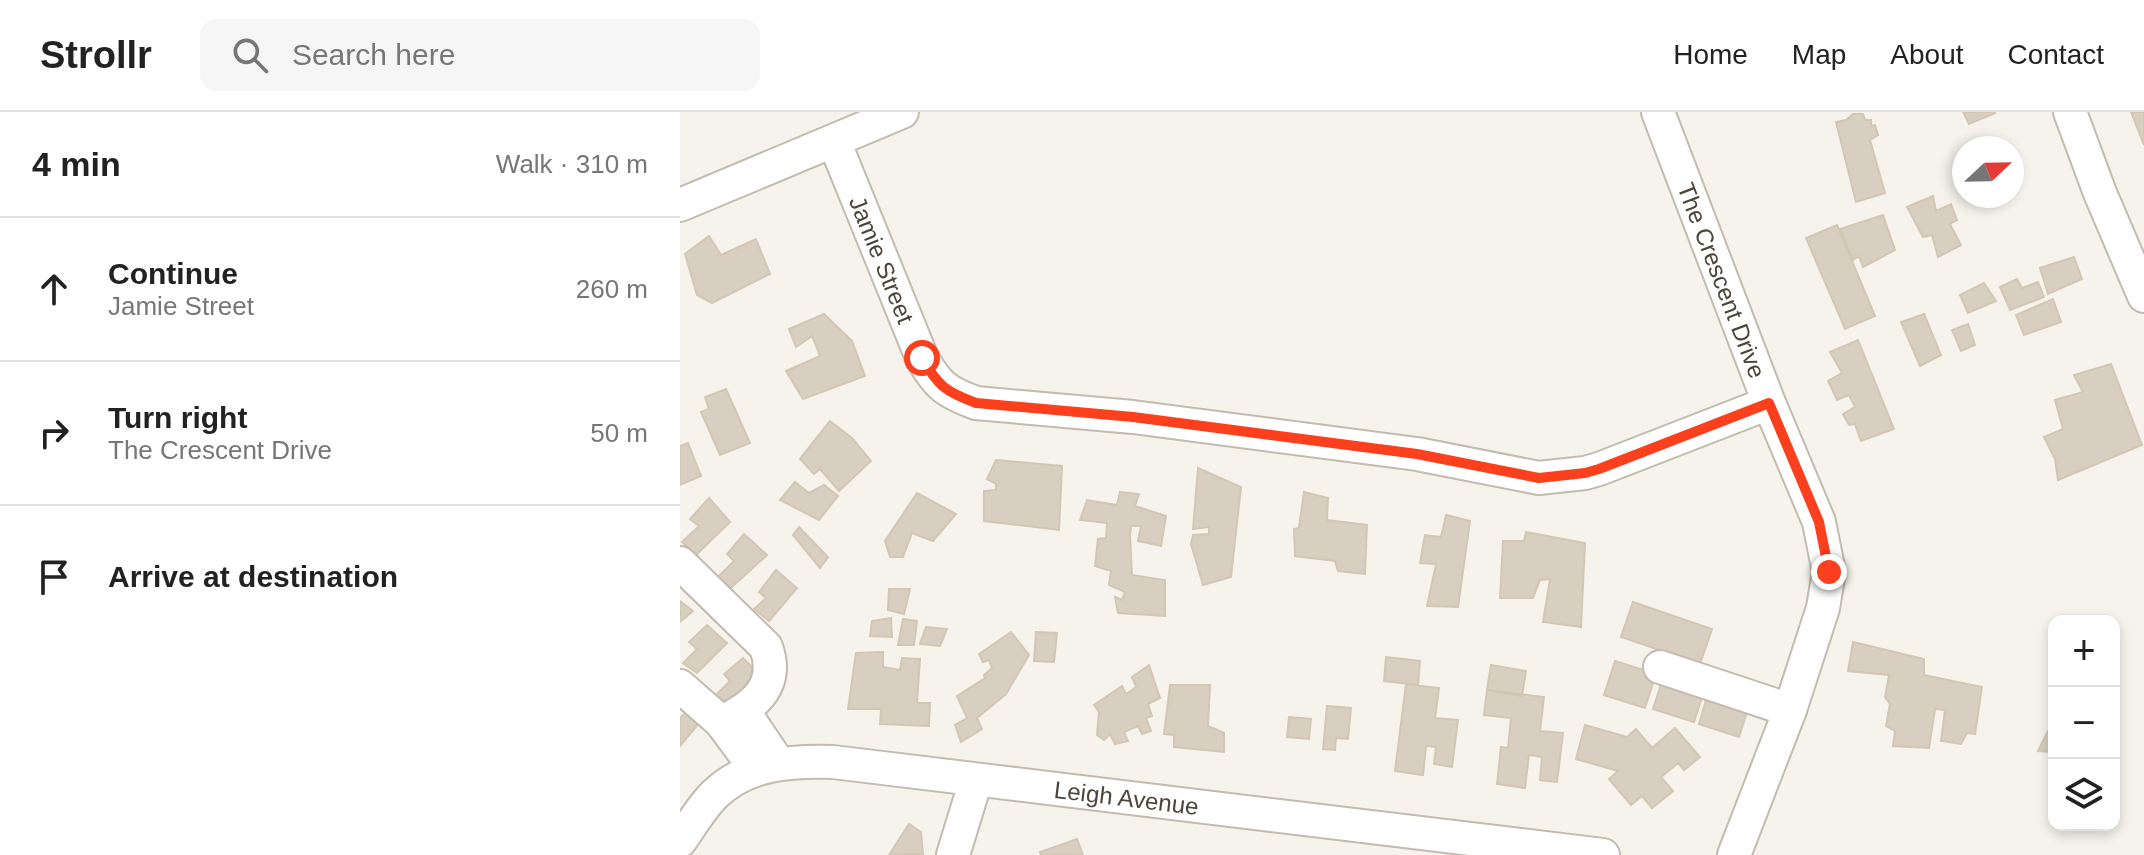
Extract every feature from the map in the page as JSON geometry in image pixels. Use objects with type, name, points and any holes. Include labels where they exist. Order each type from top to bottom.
[{"type":"street","points":[[680,205],[902,112]]},
{"type":"street","name":"The Crescent Drive","points":[[1658,112],[1769,403],[1819,522],[1829,572],[1823,608],[1790,710],[1734,855]]},
{"type":"street","points":[[2070,112],[2144,296]]},
{"type":"street","name":"Jamie Street","points":[[834,141],[922,358],[937,384],[954,395],[976,403],[1133,417],[1417,454],[1539,478],[1599,469],[1769,403]]},
{"type":"street","points":[[680,563],[766,647],[772,664],[764,691],[732,717]]},
{"type":"street","points":[[1660,667],[1790,710]]},
{"type":"street","points":[[680,686],[732,717],[767,766],[734,779],[713,796],[680,841]]},
{"type":"street","name":"Leigh Avenue","points":[[767,766],[833,762],[1603,855]]},
{"type":"street","points":[[953,855],[976,780]]},
{"type":"building","points":[[1963,112],[1995,112],[1995,113],[1969,124]]},
{"type":"building","points":[[2131,112],[2144,112],[2144,145]]},
{"type":"building","points":[[1853,114],[1863,114],[1865,120],[1871,120],[1871,126],[1875,125],[1878,135],[1870,140],[1885,193],[1856,202],[1836,122],[1846,120]]},
{"type":"building","points":[[1933,196],[1936,211],[1951,204],[1957,220],[1950,224],[1961,245],[1938,257],[1932,235],[1923,237],[1907,207]]},
{"type":"building","points":[[1883,215],[1895,250],[1863,267],[1859,256],[1853,260],[1840,229]]},
{"type":"building","points":[[1837,225],[1875,316],[1845,329],[1806,238]]},
{"type":"building","points":[[709,236],[721,255],[756,239],[770,274],[712,303],[697,295],[685,254]]},
{"type":"building","points":[[2074,257],[2082,279],[2048,294],[2040,268]]},
{"type":"building","points":[[2017,279],[2022,288],[2038,282],[2044,297],[2010,310],[2000,287]]},
{"type":"building","points":[[1984,283],[1996,301],[1968,313],[1960,295]]},
{"type":"building","points":[[2053,299],[2061,322],[2024,335],[2016,315]]},
{"type":"building","points":[[824,314],[852,341],[865,376],[803,399],[786,371],[820,356],[812,336],[796,347],[789,329]]},
{"type":"building","points":[[1924,314],[1941,355],[1920,366],[1901,322]]},
{"type":"building","points":[[1968,324],[1975,345],[1961,351],[1952,330]]},
{"type":"building","points":[[1858,340],[1894,429],[1861,441],[1855,424],[1849,425],[1843,414],[1855,407],[1849,395],[1837,400],[1828,381],[1842,373],[1830,352]]},
{"type":"building","points":[[2111,364],[2142,445],[2058,480],[2055,459],[2044,437],[2063,429],[2055,400],[2083,392],[2074,375]]},
{"type":"building","points":[[726,389],[750,443],[720,455],[701,412],[709,409],[705,397]]},
{"type":"building","points":[[830,421],[852,438],[871,461],[839,491],[820,469],[814,474],[800,459]]},
{"type":"building","points":[[688,443],[701,476],[680,485],[680,446]]},
{"type":"building","points":[[996,460],[1062,466],[1059,530],[984,521],[984,491],[996,490],[996,484],[987,479]]},
{"type":"building","points":[[1198,468],[1241,487],[1231,577],[1203,585],[1191,544],[1193,535],[1209,534],[1209,527],[1193,529]]},
{"type":"building","points":[[795,482],[809,493],[824,485],[838,496],[819,520],[780,500]]},
{"type":"building","points":[[1120,492],[1139,494],[1135,506],[1166,516],[1161,546],[1138,541],[1141,526],[1131,526],[1130,535],[1132,575],[1165,580],[1165,616],[1118,613],[1115,597],[1122,600],[1125,592],[1109,585],[1111,571],[1095,566],[1098,539],[1106,538],[1107,523],[1080,520],[1087,500],[1117,505]]},
{"type":"building","points":[[1304,492],[1328,498],[1327,520],[1367,525],[1365,574],[1338,571],[1335,561],[1295,556],[1294,529],[1299,528]]},
{"type":"building","points":[[917,493],[956,514],[933,541],[912,533],[903,557],[890,557],[885,541]]},
{"type":"building","points":[[709,498],[730,522],[696,555],[682,542],[699,526],[690,519]]},
{"type":"building","points":[[1446,515],[1470,521],[1458,607],[1427,606],[1436,564],[1420,563],[1425,535],[1441,537]]},
{"type":"building","points":[[799,527],[828,557],[820,568],[793,535]]},
{"type":"building","points":[[1526,532],[1585,543],[1581,627],[1543,622],[1550,579],[1540,580],[1533,598],[1500,598],[1503,541],[1524,541]]},
{"type":"building","points":[[744,534],[767,555],[731,588],[718,577],[734,561],[727,554]]},
{"type":"building","points":[[776,570],[797,588],[769,621],[754,609],[766,598],[759,592]]},
{"type":"building","points":[[889,589],[910,589],[904,614],[888,610]]},
{"type":"building","points":[[680,601],[693,611],[680,622]]},
{"type":"building","points":[[1633,602],[1712,629],[1700,664],[1621,637]]},
{"type":"building","points":[[891,618],[892,637],[870,636],[872,621]]},
{"type":"building","points":[[903,619],[917,621],[914,645],[898,645]]},
{"type":"building","points":[[707,625],[727,643],[697,673],[683,663],[697,649],[689,642]]},
{"type":"building","points":[[926,627],[947,629],[940,646],[920,644]]},
{"type":"building","points":[[1011,632],[1029,655],[1006,694],[977,718],[982,729],[961,742],[955,725],[967,718],[957,696],[985,678],[984,675],[992,668],[989,660],[983,662],[979,654]]},
{"type":"building","points":[[1036,632],[1057,633],[1054,662],[1034,661]]},
{"type":"building","points":[[1853,642],[1924,659],[1924,675],[1982,687],[1975,734],[1967,733],[1961,744],[1941,741],[1945,710],[1935,709],[1929,748],[1893,746],[1895,731],[1886,726],[1890,704],[1885,697],[1889,675],[1848,671]]},
{"type":"building","points":[[883,652],[883,667],[900,670],[902,658],[920,659],[917,703],[930,703],[929,726],[880,724],[881,709],[848,709],[856,653]]},
{"type":"building","points":[[1386,657],[1420,661],[1418,685],[1384,681]]},
{"type":"building","points":[[743,658],[761,676],[729,708],[715,696],[730,681],[724,674]]},
{"type":"building","points":[[1615,661],[1656,674],[1645,708],[1604,695]]},
{"type":"building","points":[[1149,665],[1160,698],[1148,704],[1152,716],[1146,718],[1151,731],[1142,734],[1138,726],[1124,732],[1128,741],[1115,744],[1110,734],[1104,740],[1097,735],[1099,712],[1094,705],[1122,686],[1126,694],[1136,687],[1132,677]]},
{"type":"building","points":[[1491,665],[1526,671],[1522,696],[1487,690]]},
{"type":"building","points":[[1664,675],[1705,688],[1694,722],[1653,709]]},
{"type":"building","points":[[1406,684],[1439,688],[1435,718],[1458,720],[1452,767],[1434,764],[1436,747],[1426,746],[1423,775],[1395,771]]},
{"type":"building","points":[[1170,685],[1210,685],[1208,726],[1224,733],[1224,752],[1174,747],[1174,735],[1164,734]]},
{"type":"building","points":[[1487,690],[1544,697],[1540,731],[1563,733],[1557,782],[1540,780],[1542,757],[1529,755],[1525,788],[1497,784],[1501,747],[1508,748],[1511,718],[1484,715]]},
{"type":"building","points":[[1709,690],[1750,703],[1739,737],[1699,724]]},
{"type":"building","points":[[1327,706],[1351,708],[1348,739],[1336,738],[1335,750],[1323,749]]},
{"type":"building","points":[[687,711],[700,722],[680,746],[680,718]]},
{"type":"building","points":[[1289,717],[1311,719],[1309,739],[1287,737]]},
{"type":"building","points":[[1585,725],[1627,737],[1636,729],[1652,748],[1675,728],[1700,757],[1684,770],[1678,763],[1661,777],[1673,791],[1652,808],[1642,796],[1631,805],[1609,779],[1618,771],[1576,759]]},
{"type":"building","points":[[2048,731],[2048,752],[2038,751]]},
{"type":"building","points":[[909,824],[921,832],[923,854],[889,855]]},
{"type":"building","points":[[1077,839],[1083,855],[1041,855],[1040,852]]},
{"type":"route","points":[[922,358],[937,384],[954,395],[976,403],[1133,417],[1417,454],[1539,478],[1599,469],[1769,403],[1819,522],[1829,572]]}]
